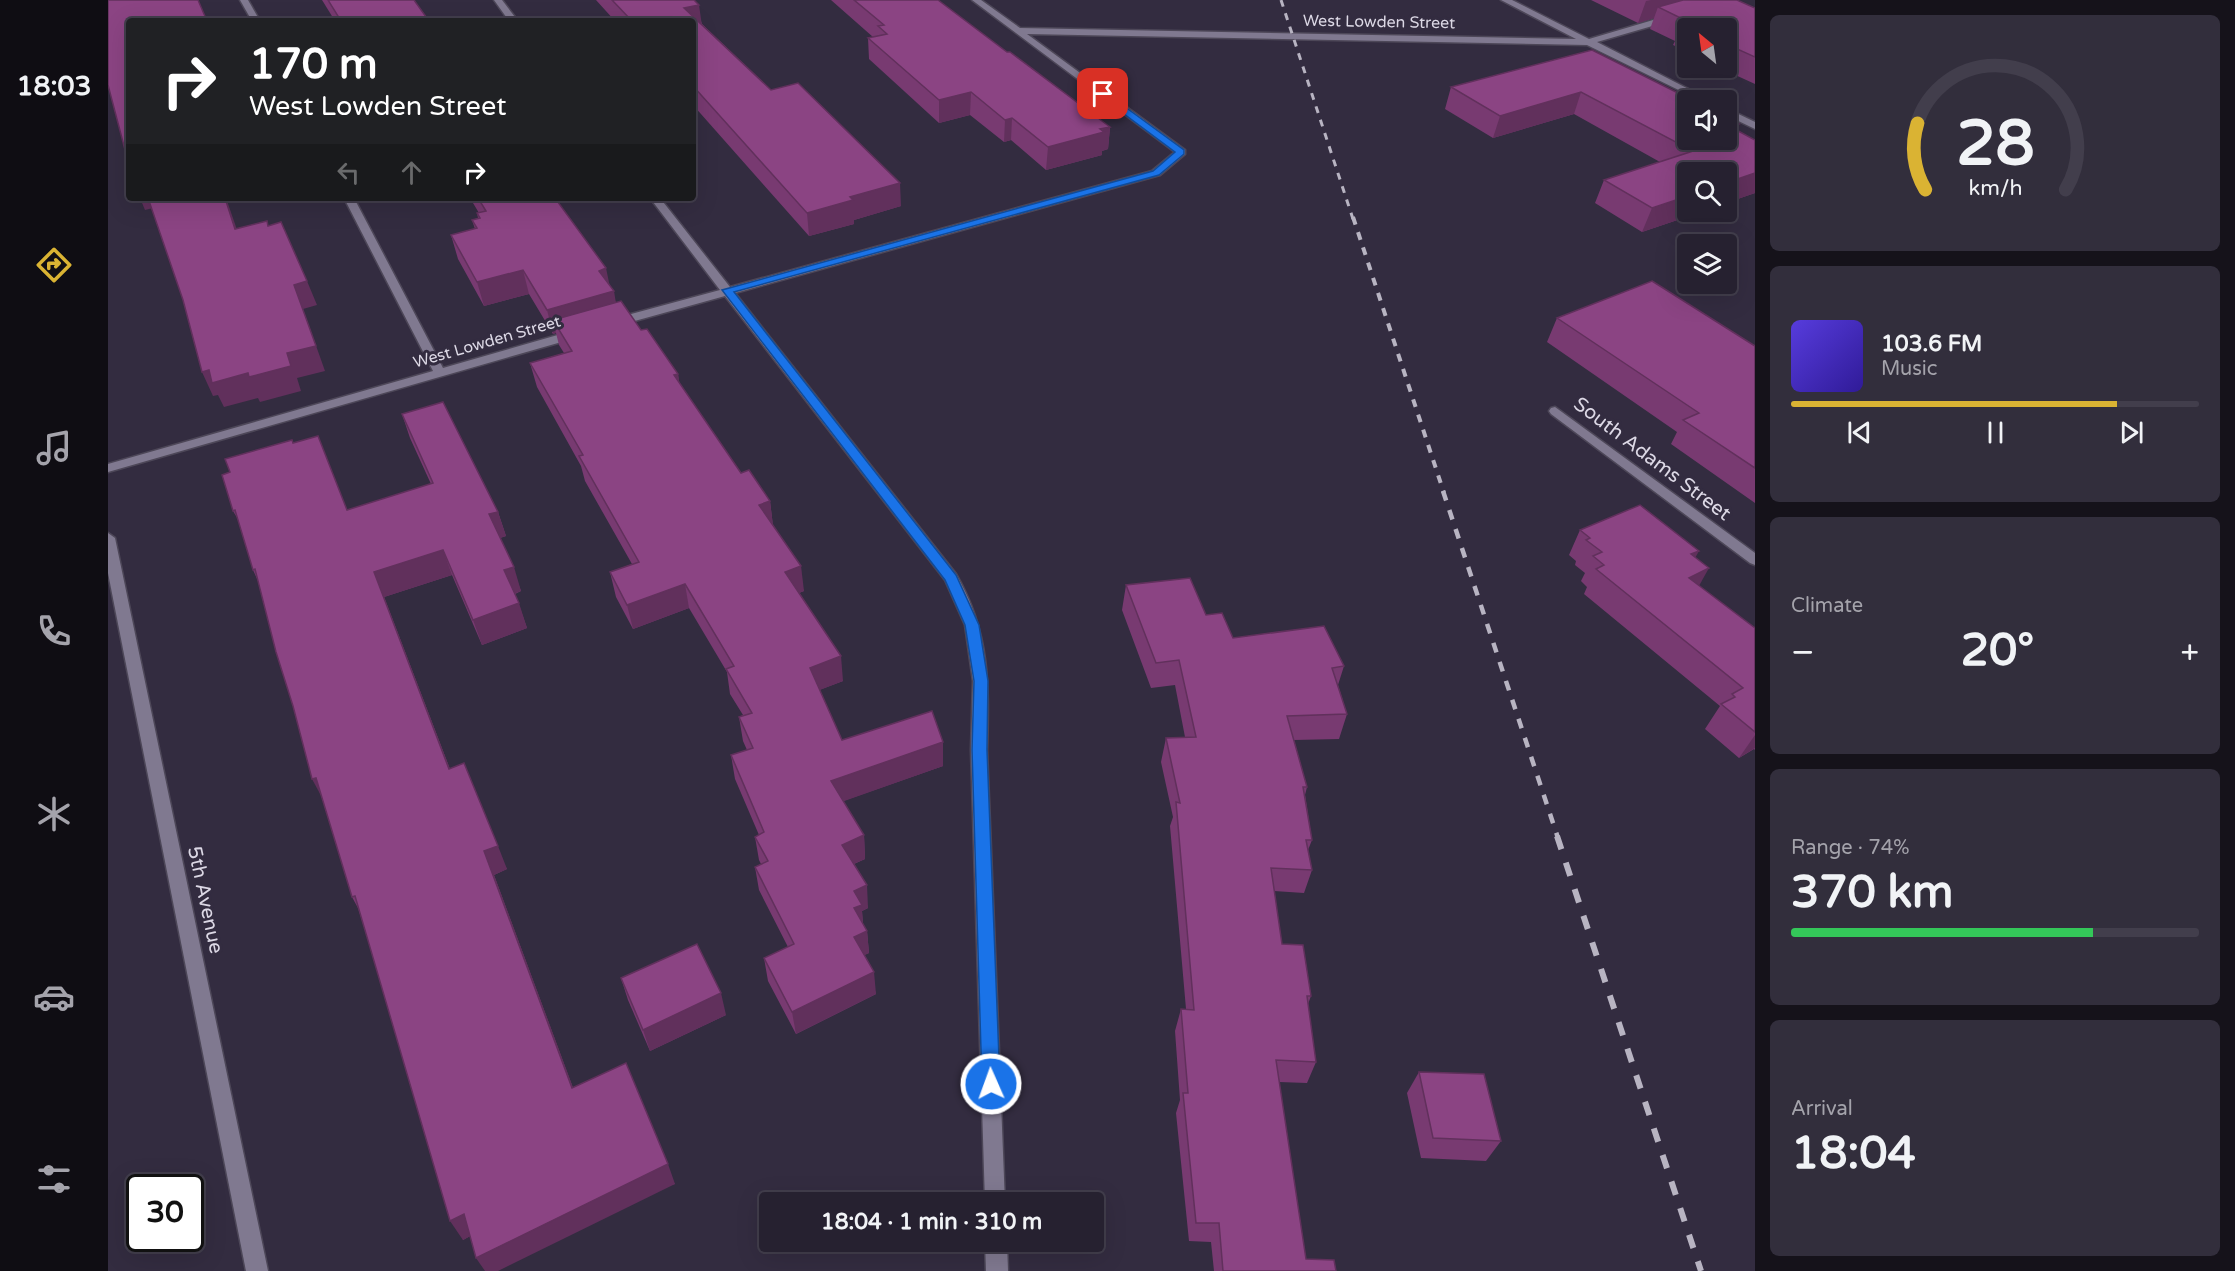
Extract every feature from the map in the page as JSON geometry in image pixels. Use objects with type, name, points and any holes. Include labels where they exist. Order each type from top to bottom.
[{"type":"street","points":[[244,0],[254,18]]},
{"type":"street","points":[[498,0],[512,18]]},
{"type":"street","points":[[976,0],[1018,31]]},
{"type":"street","points":[[1505,0],[1685,90]]},
{"type":"street","name":"West Lowden Street","points":[[1018,31],[1588,42],[1678,16]]},
{"type":"street","name":"West Lowden Street","points":[[108,468],[728,290],[1156,173],[1181,152],[1018,31]]},
{"type":"street","points":[[1737,117],[1755,126]]},
{"type":"street","points":[[351,201],[440,373]]},
{"type":"street","points":[[657,201],[951,578],[972,625],[981,681],[980,762],[995,1192]]},
{"type":"street","name":"South Adams Street","points":[[1555,411],[1755,560]]},
{"type":"street","name":"5th Avenue","points":[[108,538],[257,1271]]},
{"type":"street","points":[[996,1252],[997,1271]]},
{"type":"building","points":[[108,0],[198,0],[206,18],[126,18],[126,154],[108,85]]},
{"type":"building","points":[[328,0],[414,0],[427,18],[339,18]]},
{"type":"building","points":[[612,0],[694,0],[699,5],[684,8],[695,18],[629,18]]},
{"type":"building","points":[[854,0],[938,0],[1110,127],[1100,129],[1104,132],[1048,147],[1012,118],[1005,120],[971,92],[939,100],[868,38],[887,34],[878,26],[884,25]]},
{"type":"building","points":[[1683,0],[1737,0],[1755,8],[1755,57],[1737,49],[1737,18],[1681,18],[1658,7]]},
{"type":"building","points":[[696,19],[771,90],[798,83],[900,183],[850,197],[853,200],[807,213],[696,89]]},
{"type":"building","points":[[1592,50],[1677,92],[1677,143],[1581,92],[1500,116],[1451,87]]},
{"type":"building","points":[[1737,130],[1755,140],[1755,173],[1737,179],[1737,162],[1677,162],[1677,200],[1652,208],[1604,180],[1693,151],[1691,150],[1737,150]]},
{"type":"building","points":[[149,201],[226,201],[235,229],[267,221],[268,226],[281,222],[307,281],[294,285],[316,346],[287,353],[291,366],[249,377],[248,373],[212,383],[209,370],[202,372],[183,300]]},
{"type":"building","points":[[480,201],[557,201],[606,268],[599,271],[614,291],[547,310],[523,270],[477,282],[451,235],[477,228],[472,220],[480,218],[477,213],[486,211]]},
{"type":"building","points":[[1652,281],[1755,346],[1755,468],[1683,420],[1699,413],[1557,318]]},
{"type":"building","points":[[621,301],[641,330],[647,329],[678,374],[674,375],[741,473],[749,470],[770,501],[759,505],[801,566],[785,572],[841,656],[810,668],[842,740],[932,711],[943,742],[831,781],[864,835],[842,845],[867,885],[854,891],[862,905],[854,908],[867,931],[854,937],[874,972],[792,1012],[764,958],[794,944],[755,867],[768,861],[755,837],[764,832],[731,755],[753,748],[739,717],[752,713],[726,669],[734,666],[685,584],[627,605],[610,572],[639,562],[579,456],[583,455],[530,363],[572,351],[553,320]]},
{"type":"building","points":[[443,402],[498,512],[489,514],[514,567],[504,570],[519,603],[473,620],[443,550],[374,572],[449,769],[464,763],[498,846],[484,851],[572,1088],[626,1063],[668,1164],[476,1258],[464,1214],[450,1221],[355,896],[352,897],[316,778],[312,779],[255,569],[253,570],[222,475],[230,472],[225,459],[292,440],[293,443],[318,436],[347,510],[433,483],[402,414]]},
{"type":"building","points":[[1640,505],[1699,551],[1691,554],[1709,568],[1689,578],[1755,628],[1755,732],[1721,704],[1735,697],[1732,694],[1743,688],[1596,569],[1604,565],[1593,556],[1602,552],[1586,540],[1590,538],[1580,530]]},
{"type":"building","points":[[1190,578],[1206,615],[1222,613],[1233,638],[1324,626],[1344,666],[1332,668],[1347,714],[1287,716],[1307,787],[1303,787],[1312,840],[1306,840],[1312,870],[1271,868],[1282,944],[1303,945],[1311,996],[1307,996],[1316,1062],[1276,1060],[1306,1259],[1334,1260],[1336,1271],[1223,1271],[1219,1223],[1196,1223],[1183,1093],[1188,1093],[1181,1009],[1194,1010],[1176,802],[1180,803],[1166,738],[1196,737],[1179,660],[1156,663],[1126,585]]},
{"type":"building","points":[[697,944],[721,993],[643,1030],[621,978]]},
{"type":"building","points":[[1419,1072],[1484,1074],[1501,1141],[1433,1138]]},
{"type":"railway","points":[[1281,0],[1353,219]]},
{"type":"railway","points":[[1353,217],[1444,493]]},
{"type":"railway","points":[[1443,491],[1558,838]]},
{"type":"railway","points":[[1557,836],[1701,1271]]},
{"type":"route","points":[[991,1084],[980,750],[981,681],[972,625],[951,578],[728,290],[1156,173],[1181,152],[1103,94]]}]
